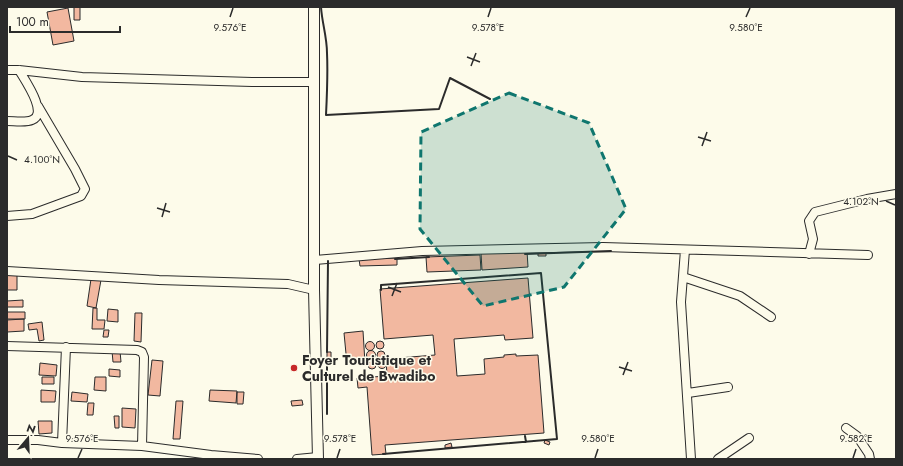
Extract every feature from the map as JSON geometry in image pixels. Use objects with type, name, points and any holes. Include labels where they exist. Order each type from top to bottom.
[{"type":"main road","points":[[314,7],[314,290],[318,458]]},
{"type":"street","points":[[7,70],[82,77],[252,82],[314,82]]},
{"type":"street","points":[[7,121],[32,120],[36,118],[38,113],[36,98],[19,70]]},
{"type":"street","points":[[7,216],[32,214],[81,196],[85,189],[38,106]]},
{"type":"street","points":[[809,254],[813,239],[809,221],[815,212],[867,199],[896,194]]},
{"type":"street","points":[[315,260],[422,251],[603,247],[868,255]]},
{"type":"street","points":[[685,250],[681,302],[688,393],[691,459]]},
{"type":"street","points":[[7,271],[159,280],[288,284],[314,290]]},
{"type":"street","points":[[683,277],[740,296],[771,317]]},
{"type":"street","points":[[7,346],[137,350],[142,352],[144,357],[142,446]]},
{"type":"street","points":[[62,443],[66,347]]},
{"type":"street","points":[[688,393],[728,387]]},
{"type":"street","points":[[846,428],[857,436],[869,454],[870,459]]},
{"type":"street","points":[[718,459],[749,438]]},
{"type":"street","points":[[7,440],[38,440],[62,443],[142,446],[211,455],[258,459]]},
{"type":"street","points":[[297,459],[318,458]]},
{"type":"highlighted area","points":[[509,93],[589,123],[626,209],[564,287],[483,306],[420,229],[421,132]]},
{"type":"building","points":[[74,7],[80,7],[80,20],[74,20]]},
{"type":"building","points":[[68,8],[74,41],[53,45],[47,12]]},
{"type":"building","points":[[527,251],[528,267],[482,270],[481,253]]},
{"type":"building","points":[[538,253],[546,253],[546,256],[538,256]]},
{"type":"building","points":[[480,255],[481,270],[427,272],[426,257]]},
{"type":"building","points":[[397,258],[397,265],[360,266],[359,259]]},
{"type":"building","points":[[7,273],[17,273],[17,290],[7,290]]},
{"type":"building","points":[[528,278],[533,338],[505,340],[504,335],[454,339],[457,376],[485,374],[484,359],[516,354],[516,356],[538,355],[544,433],[385,445],[386,454],[372,455],[367,387],[358,388],[357,378],[387,376],[386,359],[435,355],[433,335],[384,339],[380,289]]},
{"type":"building","points":[[91,279],[101,280],[96,308],[87,306]]},
{"type":"building","points":[[23,300],[23,307],[7,307],[7,301]]},
{"type":"building","points":[[93,308],[97,308],[97,320],[105,320],[104,329],[92,329]]},
{"type":"building","points":[[108,309],[118,310],[118,322],[107,321]]},
{"type":"building","points":[[7,312],[25,312],[25,319],[7,319]]},
{"type":"building","points":[[135,313],[142,313],[141,342],[134,341]]},
{"type":"building","points":[[24,319],[24,331],[7,332],[7,320]]},
{"type":"building","points":[[42,322],[44,340],[39,341],[37,329],[29,330],[28,324]]},
{"type":"building","points":[[104,330],[109,330],[108,337],[103,337]]},
{"type":"building","points":[[363,331],[365,363],[347,364],[344,333]]},
{"type":"building","points":[[378,341],[382,341],[384,345],[382,349],[378,349],[376,347],[376,343]]},
{"type":"building","points":[[368,342],[372,342],[374,346],[372,350],[368,350],[366,348],[366,344]]},
{"type":"building","points":[[112,351],[120,351],[121,362],[113,362]]},
{"type":"building","points":[[369,351],[373,351],[375,355],[373,359],[369,359],[367,357],[367,353]]},
{"type":"building","points":[[379,351],[383,351],[385,355],[383,359],[379,359],[377,357],[377,353]]},
{"type":"building","points":[[327,352],[331,352],[331,360],[327,360]]},
{"type":"building","points":[[152,360],[163,361],[160,396],[148,395]]},
{"type":"building","points":[[380,360],[384,360],[386,364],[384,368],[380,368],[378,366],[378,362]]},
{"type":"building","points":[[370,361],[374,361],[376,365],[374,369],[370,369],[368,367],[368,363]]},
{"type":"building","points":[[40,363],[57,365],[56,376],[39,375]]},
{"type":"building","points":[[109,369],[120,370],[120,377],[109,376]]},
{"type":"building","points":[[42,377],[54,377],[54,384],[42,384]]},
{"type":"building","points":[[95,377],[106,377],[106,391],[94,390]]},
{"type":"building","points":[[41,390],[56,391],[55,402],[41,402]]},
{"type":"building","points":[[210,390],[237,391],[236,403],[209,401]]},
{"type":"building","points":[[72,392],[88,394],[87,402],[71,401]]},
{"type":"building","points":[[237,392],[244,392],[243,404],[237,404]]},
{"type":"building","points":[[302,400],[303,405],[292,406],[291,401]]},
{"type":"building","points":[[176,401],[183,401],[180,439],[173,439]]},
{"type":"building","points":[[88,403],[94,403],[93,415],[87,415]]},
{"type":"building","points":[[122,408],[136,409],[135,428],[122,427]]},
{"type":"building","points":[[114,416],[119,416],[119,428],[115,428]]},
{"type":"building","points":[[38,421],[52,421],[52,433],[39,434]]},
{"type":"building","points":[[545,440],[550,442],[549,445],[544,443]]},
{"type":"building","points":[[451,443],[452,447],[445,448],[445,445]]},
{"type":"wall","points":[[321,7],[327,47],[326,115],[439,109],[450,78],[490,99]]},
{"type":"wall","points":[[525,254],[611,251]]},
{"type":"wall","points":[[395,259],[429,257]]},
{"type":"wall","points":[[327,352],[328,261]]},
{"type":"wall","points":[[381,290],[381,285],[541,273],[557,439],[383,454]]},
{"type":"wall","points":[[327,360],[327,414]]},
{"type":"wall","points":[[525,436],[526,442]]},
{"type":"place","name":"Foyer Touristique et Culturel de Bwadibo","points":[[294,368]]}]
